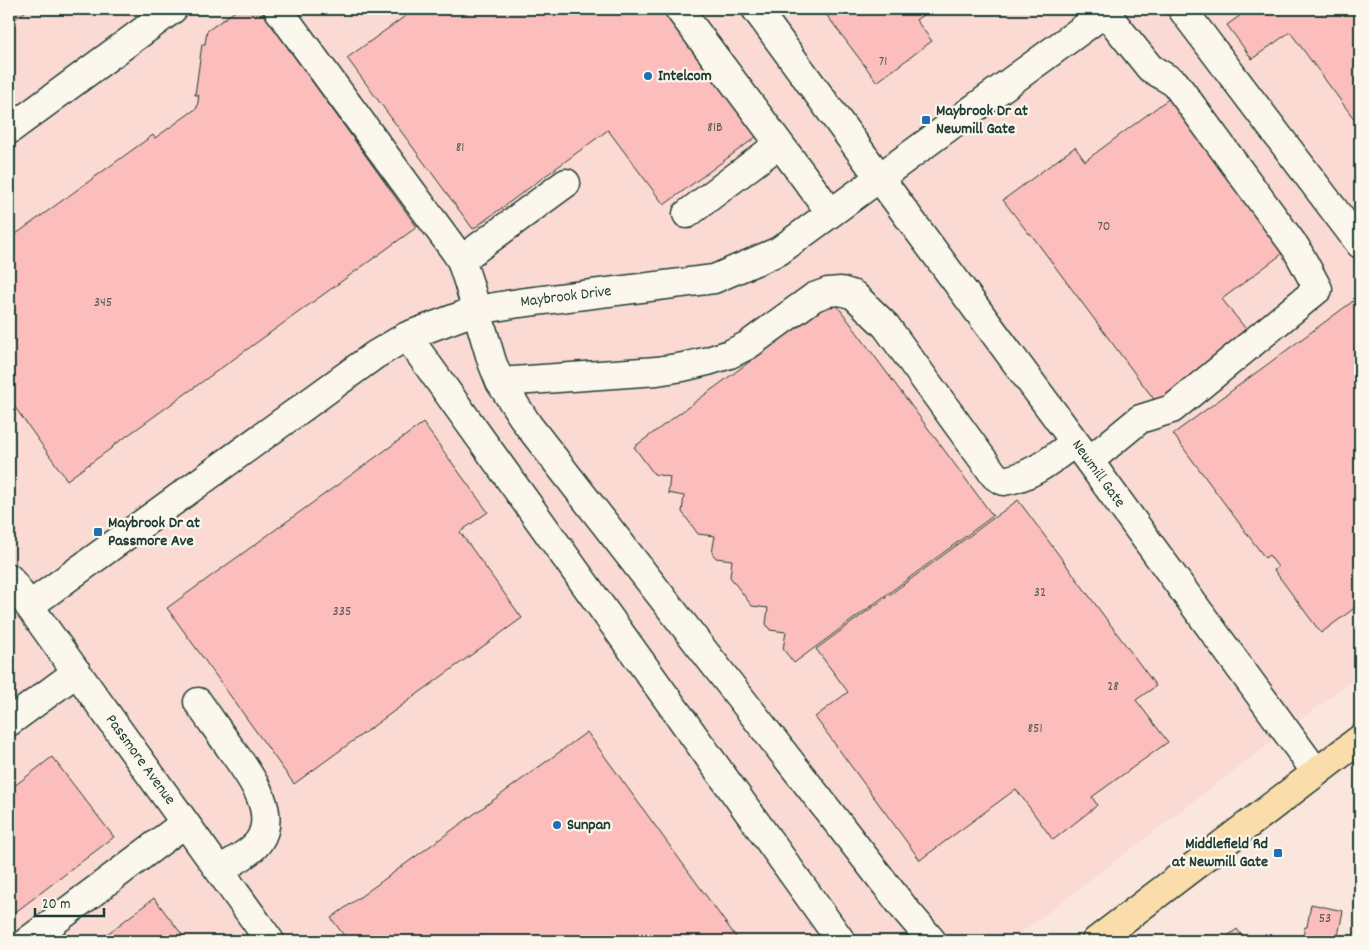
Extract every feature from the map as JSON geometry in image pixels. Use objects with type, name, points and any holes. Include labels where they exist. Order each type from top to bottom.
[{"type":"main road","points":[[1096,941],[1360,739]]},
{"type":"street","points":[[9,130],[173,9]]},
{"type":"street","points":[[278,9],[455,250],[461,260],[492,362],[500,382],[528,425],[904,908],[932,941]]},
{"type":"street","points":[[679,9],[831,213]]},
{"type":"street","name":"Newmill Gate","points":[[756,9],[1316,772]]},
{"type":"street","points":[[1182,9],[1360,244]]},
{"type":"street","points":[[500,382],[657,371],[708,361],[748,346],[814,297],[828,292],[841,291],[854,295],[886,326],[995,476],[1004,481],[1027,475],[1041,467],[1082,451],[1140,419],[1172,409],[1318,289],[1296,248],[1175,83],[1150,68],[1108,10]]},
{"type":"street","name":"Maybrook Drive","points":[[29,606],[375,355],[407,336],[477,310],[714,279],[779,251],[1108,10]]},
{"type":"street","points":[[687,214],[779,144]]},
{"type":"street","points":[[461,260],[566,183]]},
{"type":"street","points":[[407,336],[841,941]]},
{"type":"street","name":"Passmore Avenue","points":[[9,578],[270,941]]},
{"type":"street","points":[[9,722],[76,672]]},
{"type":"street","points":[[198,702],[257,785],[265,811],[266,829],[259,843],[220,870]]},
{"type":"street","points":[[28,941],[185,823]]},
{"type":"shaded area","points":[[9,9],[1360,9],[1360,675],[1010,941],[9,941]]},
{"type":"building","points":[[9,9],[29,9],[9,23]]},
{"type":"building","points":[[238,9],[260,9],[417,227],[67,480],[9,399],[9,239],[153,135],[155,138],[197,108],[199,95],[195,95],[202,44],[205,44],[207,31]]},
{"type":"building","points":[[415,9],[668,9],[760,134],[664,205],[608,130],[473,229],[347,58]]},
{"type":"building","points":[[822,9],[931,9],[916,20],[932,41],[877,82]]},
{"type":"building","points":[[1249,9],[1360,9],[1360,127],[1290,32],[1252,59],[1227,25]]},
{"type":"building","points":[[1175,94],[1290,248],[1222,299],[1249,333],[1156,402],[1030,233],[1003,200],[1075,147],[1085,161]]},
{"type":"building","points":[[1360,296],[1360,604],[1321,633],[1274,570],[1278,567],[1269,555],[1265,558],[1173,434]]},
{"type":"building","points":[[833,300],[993,516],[794,663],[783,649],[786,632],[770,630],[766,624],[768,608],[752,606],[730,577],[732,560],[716,558],[712,553],[715,536],[698,534],[682,512],[684,496],[668,493],[670,477],[654,474],[634,447]]},
{"type":"building","points":[[423,423],[488,512],[460,532],[522,618],[294,784],[167,608]]},
{"type":"building","points":[[1018,500],[1156,686],[1136,700],[1168,742],[1092,797],[1097,805],[1053,840],[1016,789],[920,860],[815,717],[848,692],[816,649]]},
{"type":"building","name":"Sunpan","points":[[587,732],[739,941],[348,941],[331,918]]},
{"type":"building","points":[[52,757],[114,837],[9,917],[9,790]]},
{"type":"building","points":[[154,898],[187,941],[98,941]]},
{"type":"building","points":[[1311,904],[1343,911],[1337,941],[1302,941],[1305,927],[1307,927]]},
{"type":"building","points":[[1237,929],[1246,941],[1221,941]]},
{"type":"place","name":"Intelcom","points":[[648,76]]},
{"type":"place","name":"Maybrook Dr at Newmill Gate","points":[[926,120]]},
{"type":"place","name":"Maybrook Dr at Passmore Ave","points":[[98,532]]},
{"type":"place","name":"Sunpan","points":[[557,825]]},
{"type":"place","name":"Middlefield Rd at Newmill Gate","points":[[1278,853]]}]
